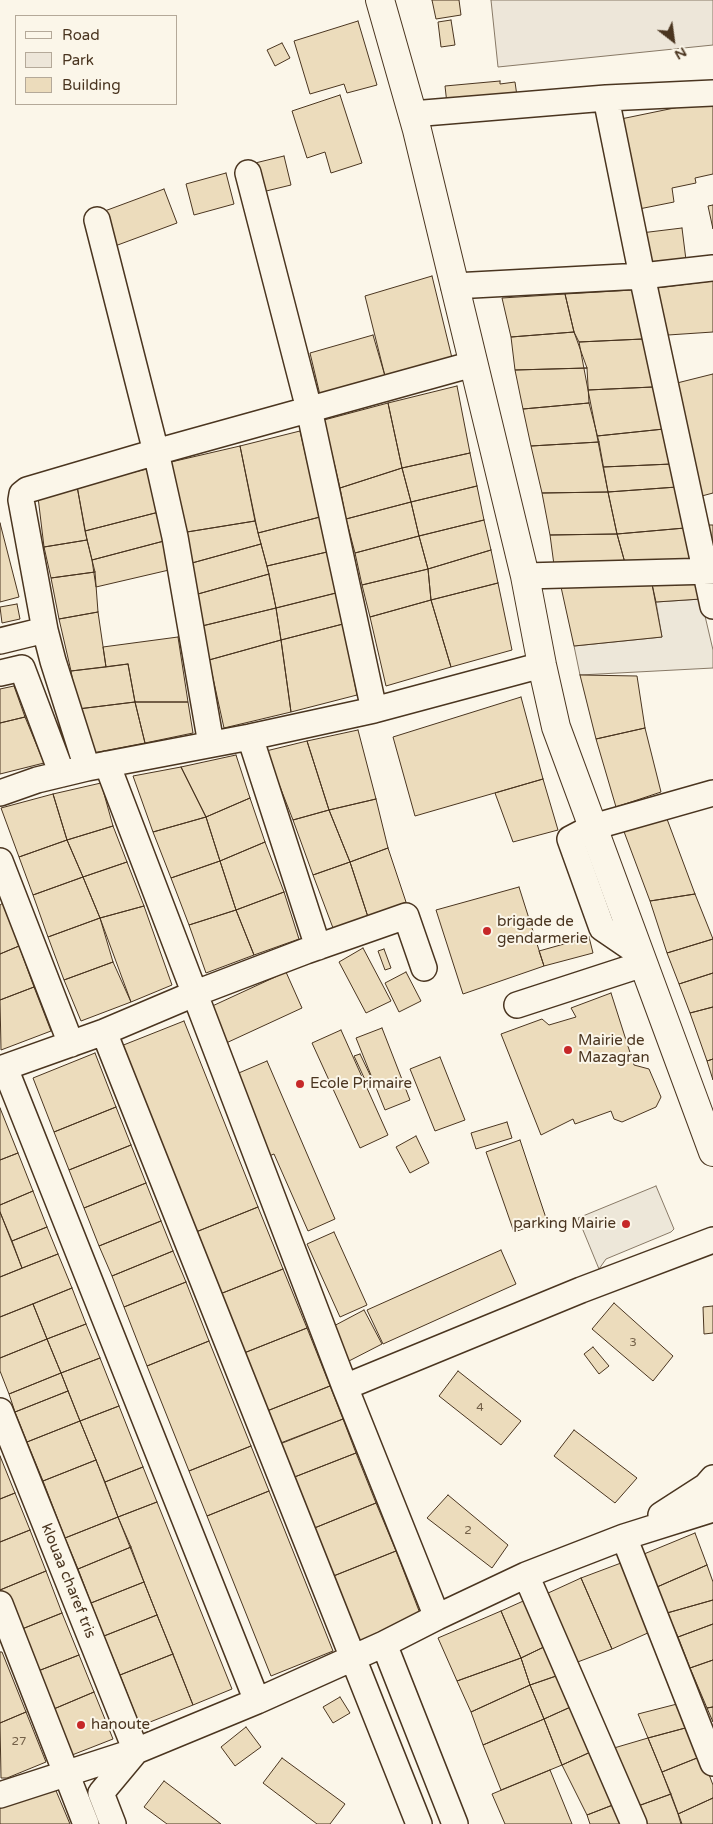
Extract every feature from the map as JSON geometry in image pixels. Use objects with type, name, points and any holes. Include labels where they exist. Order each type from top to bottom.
[{"type":"main road","points":[[380,0],[412,114],[525,576],[556,727],[713,1152]]},
{"type":"street","points":[[412,114],[606,98],[713,93]]},
{"type":"street","points":[[606,98],[642,276],[710,571],[713,606]]},
{"type":"street","points":[[248,173],[309,409],[374,710]]},
{"type":"street","points":[[97,220],[156,452],[175,537],[211,744]]},
{"type":"street","points":[[454,286],[642,276],[713,268]]},
{"type":"street","points":[[437,1617],[345,1387],[196,993],[53,661],[45,630],[22,494],[27,490],[156,452],[473,364]]},
{"type":"street","points":[[525,576],[710,571]]},
{"type":"street","points":[[0,641],[45,630]]},
{"type":"street","points":[[45,630],[11,670],[62,774]]},
{"type":"street","points":[[0,793],[37,780],[97,766],[250,737],[374,710],[542,665]]},
{"type":"street","points":[[250,737],[318,947]]},
{"type":"street","points":[[593,828],[713,793]]},
{"type":"street","points":[[0,861],[71,1044]]},
{"type":"street","points":[[257,1701],[2,1068],[104,1032],[196,993],[406,916],[424,968]]},
{"type":"street","points":[[517,1005],[641,959]]},
{"type":"street","points":[[104,1032],[419,1824]]},
{"type":"street","points":[[345,1387],[581,1290],[713,1240]]},
{"type":"street","name":"klouaa charef tris","points":[[0,1411],[136,1751]]},
{"type":"street","points":[[624,1537],[670,1510],[706,1486],[713,1478]]},
{"type":"street","points":[[0,1795],[136,1751],[354,1658],[526,1576],[624,1537],[713,1509]]},
{"type":"street","points":[[624,1537],[713,1763]]},
{"type":"street","points":[[526,1576],[634,1824]]},
{"type":"street","points":[[0,1604],[86,1824]]},
{"type":"street","points":[[384,1644],[455,1824]]},
{"type":"street","points":[[113,1824],[101,1793],[136,1751]]},
{"type":"green space","points":[[491,0],[713,0],[713,45],[498,67]]},
{"type":"shaded area","points":[[701,599],[713,650],[713,668],[580,675],[574,646],[662,637],[656,602]]},
{"type":"shaded area","name":"parking Mairie","points":[[656,1186],[674,1229],[671,1232],[606,1259],[599,1269],[578,1218]]},
{"type":"building","points":[[432,0],[459,0],[461,15],[436,19]]},
{"type":"building","points":[[451,20],[455,45],[441,47],[438,22]]},
{"type":"building","points":[[358,21],[377,85],[347,93],[344,84],[310,94],[294,41]]},
{"type":"building","points":[[282,43],[290,58],[275,66],[267,50]]},
{"type":"building","points":[[500,81],[500,84],[515,82],[517,96],[447,104],[445,86]]},
{"type":"building","points":[[340,95],[362,163],[331,173],[325,152],[307,158],[292,111]]},
{"type":"building","points":[[713,100],[713,174],[695,178],[696,183],[672,188],[674,202],[634,210],[616,120]]},
{"type":"building","points":[[284,156],[291,185],[258,193],[251,164]]},
{"type":"building","points":[[226,173],[234,204],[194,215],[186,184]]},
{"type":"building","points":[[164,189],[177,223],[115,246],[102,212]]},
{"type":"building","points":[[713,205],[713,229],[708,206]]},
{"type":"building","points":[[682,228],[687,268],[646,273],[641,233]]},
{"type":"building","points":[[432,276],[452,358],[385,376],[365,296]]},
{"type":"building","points":[[713,281],[713,332],[668,335],[656,288]]},
{"type":"building","points":[[632,290],[643,339],[579,342],[574,332],[565,294]]},
{"type":"building","points":[[565,294],[574,332],[511,337],[502,298]]},
{"type":"building","points":[[574,332],[587,368],[515,370],[511,337]]},
{"type":"building","points":[[373,335],[385,376],[320,395],[310,353]]},
{"type":"building","points":[[643,339],[653,387],[588,390],[579,342]]},
{"type":"building","points":[[587,368],[589,403],[523,409],[515,370]]},
{"type":"building","points":[[713,374],[713,493],[698,497],[669,385]]},
{"type":"building","points":[[457,386],[470,453],[402,468],[388,403]]},
{"type":"building","points":[[653,387],[664,429],[597,436],[588,390]]},
{"type":"building","points":[[388,403],[402,468],[340,488],[324,420]]},
{"type":"building","points":[[589,403],[599,442],[531,446],[523,409]]},
{"type":"building","points":[[664,429],[672,464],[603,467],[597,436]]},
{"type":"building","points":[[300,431],[320,517],[258,533],[240,446]]},
{"type":"building","points":[[599,442],[608,492],[542,493],[531,446]]},
{"type":"building","points":[[240,446],[255,521],[187,532],[171,462]]},
{"type":"building","points":[[470,453],[477,486],[411,502],[402,468]]},
{"type":"building","points":[[672,464],[677,487],[608,492],[603,467]]},
{"type":"building","points":[[151,468],[159,512],[85,531],[77,486]]},
{"type":"building","points":[[402,468],[411,502],[346,519],[340,488]]},
{"type":"building","points":[[77,486],[87,540],[44,547],[38,497]]},
{"type":"building","points":[[477,486],[484,520],[419,536],[411,502]]},
{"type":"building","points":[[677,487],[685,528],[617,534],[608,492]]},
{"type":"building","points":[[608,492],[617,534],[550,535],[542,493]]},
{"type":"building","points":[[411,502],[419,536],[355,553],[346,519]]},
{"type":"building","points":[[159,512],[164,541],[92,560],[85,531]]},
{"type":"building","points":[[320,517],[327,552],[267,566],[258,533]]},
{"type":"building","points":[[484,520],[491,550],[428,569],[419,536]]},
{"type":"building","points":[[255,521],[261,544],[192,563],[187,532]]},
{"type":"building","points":[[0,523],[19,597],[0,602]]},
{"type":"building","points":[[705,525],[713,525],[713,552]]},
{"type":"building","points":[[685,528],[690,562],[625,563],[617,534]]},
{"type":"building","points":[[617,534],[625,563],[554,565],[550,535]]},
{"type":"building","points":[[419,536],[428,569],[362,585],[355,553]]},
{"type":"building","points":[[87,540],[95,572],[51,578],[44,547]]},
{"type":"building","points":[[164,541],[169,570],[96,587],[92,560]]},
{"type":"building","points":[[261,544],[269,574],[198,594],[192,563]]},
{"type":"building","points":[[491,550],[498,583],[431,600],[428,569]]},
{"type":"building","points":[[327,552],[336,593],[276,608],[267,566]]},
{"type":"building","points":[[428,569],[431,600],[370,617],[362,585]]},
{"type":"building","points":[[95,572],[98,612],[59,619],[51,578]]},
{"type":"building","points":[[269,574],[276,608],[202,626],[198,594]]},
{"type":"building","points":[[498,583],[512,650],[451,667],[431,600]]},
{"type":"building","points":[[652,584],[662,637],[574,646],[561,587]]},
{"type":"building","points":[[652,584],[699,584],[701,599],[656,602]]},
{"type":"building","points":[[336,593],[343,624],[281,640],[276,608]]},
{"type":"building","points":[[431,600],[451,667],[386,686],[370,617]]},
{"type":"building","points":[[17,604],[20,619],[2,623],[0,607]]},
{"type":"building","points":[[276,608],[281,640],[209,660],[202,626]]},
{"type":"building","points":[[98,612],[106,667],[71,671],[59,619]]},
{"type":"building","points":[[343,624],[357,695],[291,712],[281,640]]},
{"type":"building","points":[[178,637],[188,702],[135,702],[128,664],[106,667],[103,647]]},
{"type":"building","points":[[281,640],[291,712],[224,728],[209,660]]},
{"type":"building","points":[[128,664],[135,702],[78,709],[71,671]]},
{"type":"building","points":[[580,675],[637,676],[645,728],[596,739]]},
{"type":"building","points":[[14,686],[25,717],[0,723],[0,689]]},
{"type":"building","points":[[521,697],[543,779],[415,816],[393,737]]},
{"type":"building","points":[[135,702],[145,743],[93,753],[78,709]]},
{"type":"building","points":[[135,702],[188,702],[193,733],[145,743]]},
{"type":"building","points":[[25,717],[44,763],[0,774],[0,723]]},
{"type":"building","points":[[645,728],[661,792],[616,807],[596,739]]},
{"type":"building","points":[[358,730],[376,799],[329,810],[307,741]]},
{"type":"building","points":[[307,741],[329,810],[293,820],[266,751]]},
{"type":"building","points":[[236,755],[250,798],[206,817],[181,767]]},
{"type":"building","points":[[181,767],[206,817],[153,832],[133,776]]},
{"type":"building","points":[[543,779],[558,830],[513,842],[495,793]]},
{"type":"building","points":[[101,783],[113,826],[67,840],[53,794]]},
{"type":"building","points":[[53,794],[67,840],[19,857],[1,808]]},
{"type":"building","points":[[250,798],[265,842],[220,861],[206,817]]},
{"type":"building","points":[[376,799],[388,848],[350,862],[329,810]]},
{"type":"building","points":[[329,810],[350,862],[313,875],[293,820]]},
{"type":"building","points":[[206,817],[220,861],[171,878],[153,832]]},
{"type":"building","points":[[667,819],[695,894],[650,901],[623,829]]},
{"type":"building","points":[[113,826],[127,862],[83,877],[67,840]]},
{"type":"building","points":[[67,840],[83,877],[33,895],[19,857]]},
{"type":"building","points":[[265,842],[284,892],[236,910],[220,861]]},
{"type":"building","points":[[388,848],[406,902],[368,917],[350,862]]},
{"type":"building","points":[[220,861],[236,910],[189,925],[171,878]]},
{"type":"building","points":[[127,862],[144,906],[100,918],[83,877]]},
{"type":"building","points":[[350,862],[368,917],[333,928],[313,875]]},
{"type":"building","points":[[83,877],[100,918],[48,937],[33,895]]},
{"type":"building","name":"brigade de gendarmerie","points":[[519,887],[544,966],[463,994],[436,910]]},
{"type":"building","points":[[284,892],[299,939],[254,955],[236,910]]},
{"type":"building","points":[[695,894],[713,939],[667,953],[650,901]]},
{"type":"building","points":[[3,903],[19,946],[0,954],[0,905]]},
{"type":"building","points":[[144,906],[172,985],[131,1002],[100,918]]},
{"type":"building","points":[[236,910],[254,955],[206,973],[189,925]]},
{"type":"building","points":[[100,918],[113,962],[64,980],[48,937]]},
{"type":"building","points":[[589,937],[593,953],[544,966],[539,951]]},
{"type":"building","points":[[713,939],[713,973],[679,984],[667,953]]},
{"type":"building","points":[[19,946],[34,987],[0,1000],[0,954]]},
{"type":"building","points":[[363,948],[391,1001],[366,1013],[339,962]]},
{"type":"building","points":[[384,949],[391,968],[385,970],[378,951]]},
{"type":"building","points":[[113,962],[131,1002],[81,1021],[64,980]]},
{"type":"building","points":[[286,972],[302,1008],[224,1044],[208,1008]]},
{"type":"building","points":[[406,972],[421,1001],[399,1012],[385,983]]},
{"type":"building","points":[[713,973],[713,1007],[690,1013],[679,984]]},
{"type":"building","points":[[34,987],[51,1031],[1,1050],[0,1000]]},
{"type":"building","name":"Mairie de Mazagran","points":[[611,993],[634,1065],[649,1069],[661,1097],[656,1107],[622,1122],[614,1119],[611,1111],[575,1124],[573,1119],[541,1135],[501,1034],[542,1019],[549,1025],[576,1017],[571,1008]]},
{"type":"building","points":[[713,1007],[713,1059],[707,1061],[690,1013]]},
{"type":"building","points":[[184,1021],[258,1207],[196,1232],[121,1046]]},
{"type":"building","points":[[382,1028],[410,1100],[385,1110],[356,1038]]},
{"type":"building","points":[[341,1030],[388,1135],[360,1148],[312,1043]]},
{"type":"building","points":[[95,1053],[116,1107],[54,1132],[33,1078]]},
{"type":"building","points":[[360,1054],[373,1081],[367,1084],[354,1056]]},
{"type":"building","points":[[440,1057],[465,1120],[435,1131],[410,1069]]},
{"type":"building","points":[[713,1059],[713,1080],[707,1061]]},
{"type":"building","points":[[267,1061],[335,1219],[308,1231],[274,1154],[269,1156],[234,1075]]},
{"type":"building","points":[[116,1107],[131,1145],[69,1170],[54,1132]]},
{"type":"building","points":[[0,1108],[18,1153],[0,1160]]},
{"type":"building","points":[[507,1122],[512,1138],[476,1149],[471,1133]]},
{"type":"building","points":[[416,1136],[429,1163],[410,1173],[396,1147]]},
{"type":"building","points":[[520,1140],[547,1221],[514,1232],[486,1152]]},
{"type":"building","points":[[131,1145],[146,1183],[84,1208],[69,1170]]},
{"type":"building","points":[[18,1153],[33,1191],[0,1205],[0,1160]]},
{"type":"building","points":[[146,1183],[161,1221],[99,1246],[84,1208]]},
{"type":"building","points":[[33,1191],[47,1227],[12,1241],[0,1212],[0,1205]]},
{"type":"building","points":[[258,1207],[283,1269],[220,1294],[196,1232]]},
{"type":"building","points":[[0,1212],[22,1268],[0,1277]]},
{"type":"building","points":[[161,1221],[173,1251],[112,1276],[99,1246]]},
{"type":"building","points":[[47,1227],[58,1254],[22,1268],[12,1241]]},
{"type":"building","points":[[334,1232],[367,1305],[340,1317],[307,1244]]},
{"type":"building","points":[[501,1250],[516,1284],[383,1344],[367,1310]]},
{"type":"building","points":[[173,1251],[186,1282],[124,1307],[112,1276]]},
{"type":"building","points":[[58,1254],[72,1288],[0,1317],[0,1277]]},
{"type":"building","points":[[283,1269],[307,1328],[244,1353],[220,1294]]},
{"type":"building","points":[[186,1282],[209,1341],[147,1366],[124,1307]]},
{"type":"building","points":[[72,1288],[86,1324],[47,1339],[33,1304]]},
{"type":"building","points":[[614,1303],[673,1356],[653,1381],[592,1329]]},
{"type":"building","points":[[33,1304],[47,1339],[0,1358],[0,1317]]},
{"type":"building","points":[[713,1306],[713,1333],[704,1334],[703,1307]]},
{"type":"building","points":[[364,1310],[382,1344],[347,1362],[330,1328]]},
{"type":"building","points":[[86,1324],[100,1358],[61,1373],[47,1339]]},
{"type":"building","points":[[307,1328],[330,1386],[267,1411],[244,1353]]},
{"type":"building","points":[[47,1339],[61,1373],[9,1394],[0,1371],[0,1358]]},
{"type":"building","points":[[209,1341],[251,1446],[189,1471],[147,1366]]},
{"type":"building","points":[[593,1347],[609,1366],[599,1374],[584,1354]]},
{"type":"building","points":[[100,1358],[119,1406],[80,1421],[61,1373]]},
{"type":"building","points":[[458,1371],[521,1421],[501,1445],[439,1396]]},
{"type":"building","points":[[61,1373],[68,1391],[15,1412],[9,1394]]},
{"type":"building","points":[[330,1386],[343,1419],[280,1444],[267,1411]]},
{"type":"building","points":[[68,1391],[80,1421],[27,1442],[15,1412]]},
{"type":"building","points":[[119,1406],[143,1467],[105,1482],[80,1421]]},
{"type":"building","points":[[343,1419],[356,1453],[292,1478],[278,1444]]},
{"type":"building","points":[[80,1421],[96,1460],[43,1481],[27,1442]]},
{"type":"building","points":[[574,1430],[637,1478],[615,1503],[554,1456]]},
{"type":"building","points":[[251,1446],[269,1491],[207,1516],[189,1471]]},
{"type":"building","points":[[356,1453],[376,1503],[312,1529],[292,1478]]},
{"type":"building","points":[[0,1456],[15,1493],[0,1499]]},
{"type":"building","points":[[96,1460],[118,1517],[65,1538],[43,1481]]},
{"type":"building","points":[[143,1467],[157,1502],[118,1517],[105,1482]]},
{"type":"building","points":[[269,1491],[333,1651],[271,1676],[207,1516]]},
{"type":"building","points":[[15,1493],[30,1530],[0,1542],[0,1499]]},
{"type":"building","points":[[448,1495],[508,1545],[492,1568],[427,1518]]},
{"type":"building","points":[[157,1502],[232,1689],[193,1705],[118,1517]]},
{"type":"building","points":[[376,1503],[396,1551],[331,1577],[312,1529]]},
{"type":"building","points":[[118,1517],[131,1547],[78,1569],[65,1538]]},
{"type":"building","points":[[30,1530],[46,1571],[0,1590],[0,1542]]},
{"type":"building","points":[[695,1533],[707,1565],[657,1587],[644,1554]]},
{"type":"building","points":[[131,1547],[144,1582],[91,1603],[78,1569]]},
{"type":"building","points":[[396,1551],[421,1616],[357,1642],[331,1577]]},
{"type":"building","points":[[621,1563],[650,1632],[612,1649],[581,1578]]},
{"type":"building","points":[[707,1565],[713,1582],[713,1600],[667,1613],[657,1587]]},
{"type":"building","points":[[46,1571],[62,1613],[17,1631],[0,1590]]},
{"type":"building","points":[[581,1578],[612,1649],[575,1663],[546,1594]]},
{"type":"building","points":[[144,1582],[157,1615],[104,1636],[91,1603]]},
{"type":"building","points":[[530,1598],[548,1645],[521,1658],[501,1611]]},
{"type":"building","points":[[713,1600],[713,1624],[678,1637],[667,1613]]},
{"type":"building","points":[[501,1611],[521,1658],[457,1681],[438,1638]]},
{"type":"building","points":[[62,1613],[79,1655],[33,1673],[17,1631]]},
{"type":"building","points":[[157,1615],[173,1654],[120,1675],[104,1636]]},
{"type":"building","points":[[713,1624],[713,1660],[690,1668],[678,1637]]},
{"type":"building","points":[[548,1645],[562,1674],[530,1685],[521,1658]]},
{"type":"building","points":[[0,1652],[2,1652],[26,1712],[0,1723]]},
{"type":"building","points":[[173,1654],[193,1705],[140,1726],[120,1675]]},
{"type":"building","points":[[79,1655],[94,1692],[49,1711],[33,1673]]},
{"type":"building","points":[[521,1658],[530,1685],[471,1712],[457,1681]]},
{"type":"building","points":[[713,1660],[713,1707],[707,1708],[690,1668]]},
{"type":"building","points":[[562,1674],[575,1705],[544,1719],[530,1685]]},
{"type":"building","points":[[530,1685],[544,1719],[483,1745],[471,1712]]},
{"type":"building","name":"hanoute","points":[[94,1692],[113,1739],[67,1757],[49,1711]]},
{"type":"building","points":[[340,1697],[350,1713],[333,1723],[323,1707]]},
{"type":"building","points":[[681,1703],[689,1727],[648,1738],[638,1714]]},
{"type":"building","points":[[575,1705],[595,1750],[562,1765],[544,1719]]},
{"type":"building","points":[[713,1707],[713,1722],[707,1708]]},
{"type":"building","points":[[26,1712],[46,1762],[7,1778],[1,1778],[0,1723]]},
{"type":"building","points":[[544,1719],[562,1765],[501,1790],[483,1745]]},
{"type":"building","points":[[246,1727],[261,1747],[235,1766],[221,1747]]},
{"type":"building","points":[[689,1727],[702,1756],[662,1772],[648,1738]]},
{"type":"building","points":[[648,1738],[671,1794],[638,1806],[614,1748]]},
{"type":"building","points":[[595,1750],[618,1803],[587,1815],[562,1765]]},
{"type":"building","points":[[702,1756],[713,1785],[713,1798],[678,1814],[662,1772]]},
{"type":"building","points":[[282,1758],[345,1804],[330,1824],[317,1824],[263,1783]]},
{"type":"building","points":[[550,1770],[572,1824],[505,1824],[492,1794]]},
{"type":"building","points":[[164,1781],[221,1824],[167,1824],[144,1807]]},
{"type":"building","points":[[54,1786],[70,1824],[0,1824],[0,1808]]},
{"type":"building","points":[[671,1794],[682,1824],[646,1824],[638,1806]]},
{"type":"building","points":[[713,1798],[713,1824],[681,1824],[678,1814]]},
{"type":"building","points":[[618,1803],[627,1824],[590,1824],[587,1815]]},
{"type":"place","name":"brigade de gendarmerie","points":[[487,931]]},
{"type":"place","name":"Mairie de Mazagran","points":[[568,1050]]},
{"type":"place","name":"Ecole Primaire","points":[[300,1084]]},
{"type":"place","name":"parking Mairie","points":[[626,1224]]},
{"type":"place","name":"hanoute","points":[[81,1725]]}]
